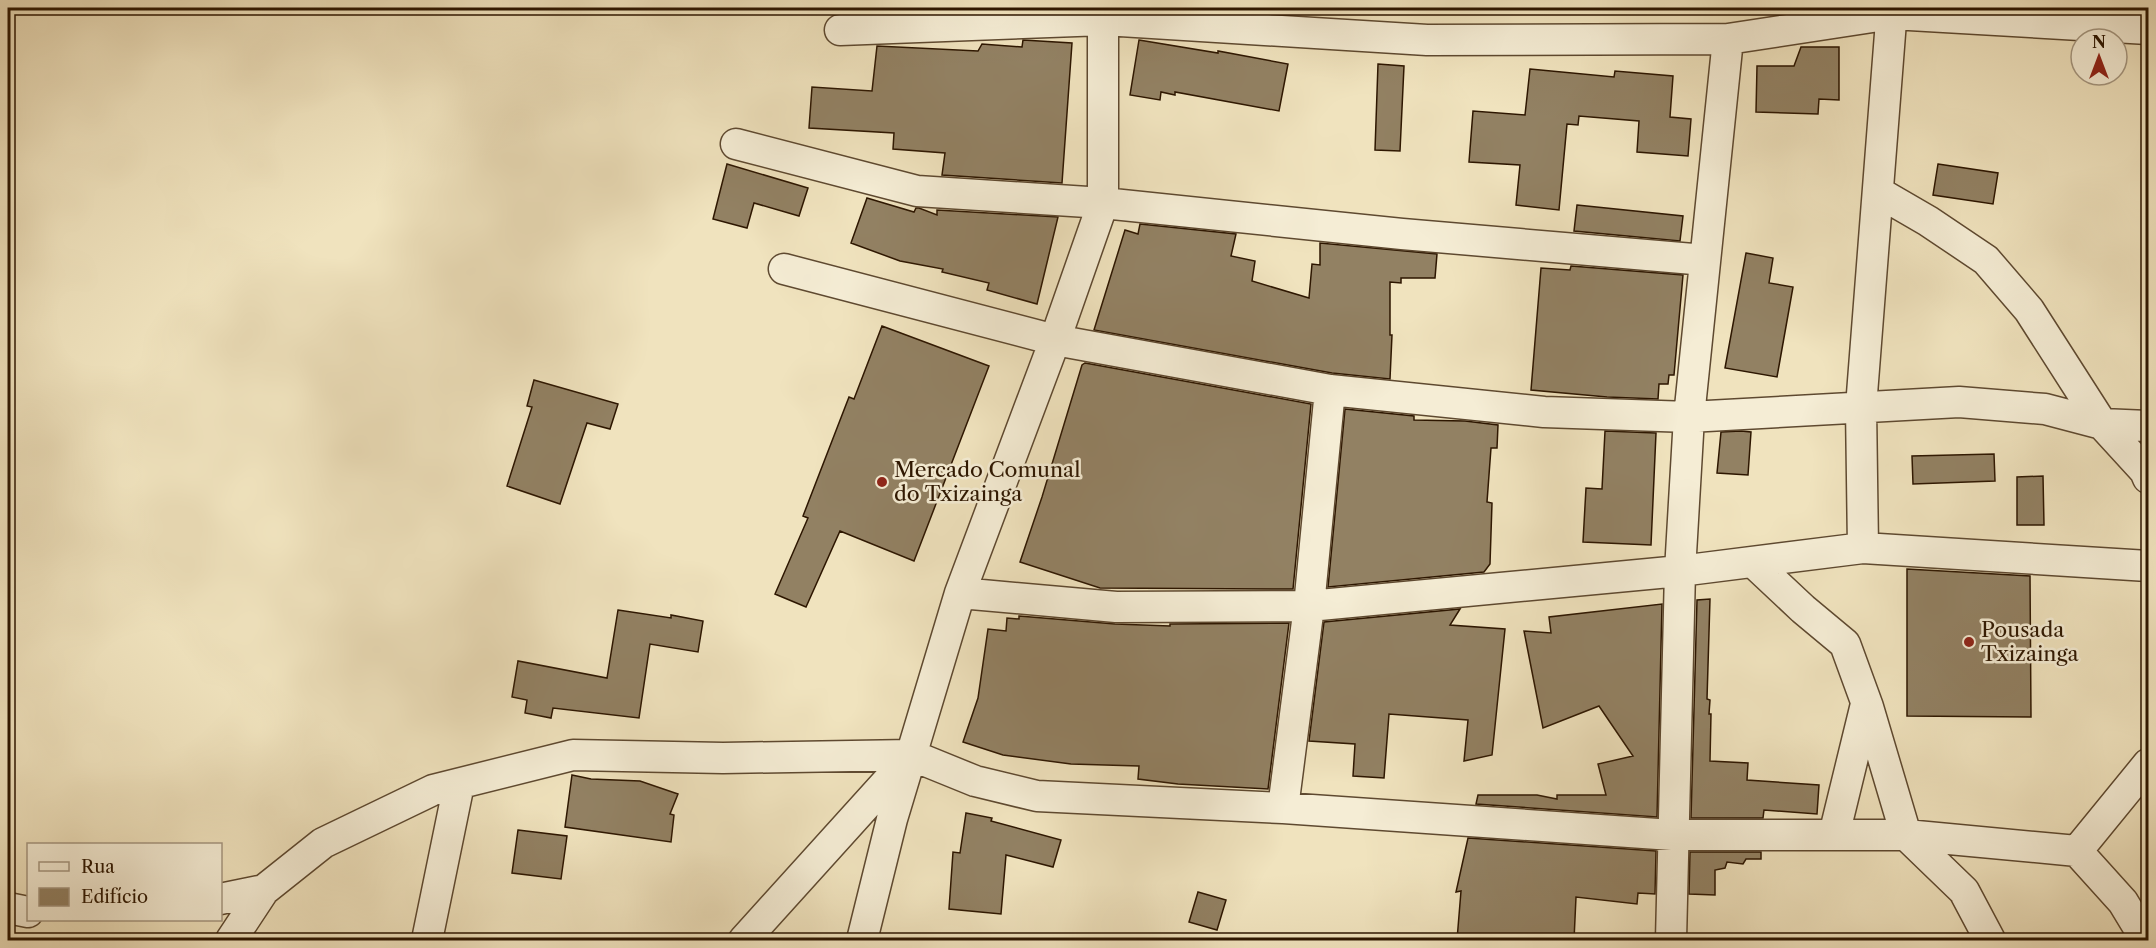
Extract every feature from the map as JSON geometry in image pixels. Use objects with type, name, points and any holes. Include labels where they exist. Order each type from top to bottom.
[{"type":"street","points":[[1863,548],[1861,407],[1892,11]]},
{"type":"street","points":[[840,30],[1104,14],[1426,40],[1728,39],[1892,11],[2148,29]]},
{"type":"street","points":[[862,940],[892,819],[960,594],[1055,340],[1103,203],[1104,14]]},
{"type":"street","points":[[1671,940],[1680,571],[1689,417],[1728,39]]},
{"type":"street","points":[[736,144],[916,191],[1103,203],[1402,234],[1705,260]]},
{"type":"street","points":[[1878,192],[1928,221],[1986,260],[2029,310],[2102,424],[2145,471],[2148,478]]},
{"type":"street","points":[[784,269],[1055,340],[1330,390],[1544,412],[1689,417],[1959,402],[2045,409],[2102,424],[2148,426]]},
{"type":"street","points":[[1283,808],[1309,606],[1330,390]]},
{"type":"street","points":[[960,594],[1116,607],[1309,606],[1680,571],[1863,548],[2148,566]]},
{"type":"street","points":[[1754,563],[1845,644],[1866,702],[1906,835],[1964,891],[1990,940]]},
{"type":"street","points":[[1834,835],[1866,702]]},
{"type":"street","points":[[231,940],[264,890],[323,843],[433,790],[573,755],[723,758],[911,755],[975,781],[1037,796],[1283,808],[1672,835],[1906,835],[2077,851],[2123,902],[2146,940]]},
{"type":"street","points":[[744,940],[911,755]]},
{"type":"street","points":[[2077,851],[2148,764]]},
{"type":"street","points":[[427,940],[459,784]]},
{"type":"street","points":[[222,899],[264,890]]},
{"type":"street","points":[[8,908],[27,912]]},
{"type":"building","points":[[1023,40],[1072,43],[1062,183],[942,175],[945,153],[893,149],[894,133],[809,128],[812,87],[872,91],[877,46],[978,51],[982,44],[1022,47]]},
{"type":"building","points":[[1139,40],[1288,64],[1279,111],[1175,92],[1175,95],[1161,92],[1160,100],[1130,95]]},
{"type":"building","points":[[1801,47],[1839,47],[1839,100],[1819,99],[1818,114],[1756,112],[1757,66],[1794,66]]},
{"type":"building","points":[[1378,64],[1404,66],[1400,151],[1375,150]]},
{"type":"building","points":[[1530,69],[1614,77],[1615,71],[1673,76],[1670,117],[1691,119],[1688,156],[1637,152],[1639,121],[1579,116],[1578,125],[1567,124],[1559,210],[1516,205],[1520,165],[1469,162],[1473,111],[1525,115]]},
{"type":"building","points":[[727,164],[808,188],[799,216],[754,203],[747,228],[713,219]]},
{"type":"building","points":[[1938,164],[1998,173],[1993,204],[1933,195]]},
{"type":"building","points":[[867,198],[914,212],[916,208],[919,208],[937,215],[937,210],[1058,217],[1037,304],[987,290],[989,283],[942,272],[943,269],[900,261],[851,243]]},
{"type":"building","points":[[1577,205],[1683,216],[1680,241],[1574,231]]},
{"type":"building","points":[[1140,224],[1236,234],[1231,256],[1255,261],[1252,281],[1309,298],[1312,264],[1320,265],[1320,243],[1437,254],[1435,278],[1401,278],[1401,283],[1390,282],[1390,335],[1392,335],[1390,379],[1332,373],[1094,330],[1125,230],[1138,234]]},
{"type":"building","points":[[1746,253],[1773,258],[1769,283],[1793,287],[1777,377],[1725,368]]},
{"type":"building","points":[[1571,266],[1683,275],[1674,375],[1669,375],[1668,384],[1659,384],[1658,399],[1531,390],[1541,268],[1570,270]]},
{"type":"building","name":"Mercado Comunal do Txizainga","points":[[882,326],[989,366],[914,561],[840,531],[806,607],[775,594],[808,518],[803,516],[849,397],[854,399]]},
{"type":"building","points":[[1085,363],[1311,404],[1293,589],[1100,588],[1020,562],[1082,365]]},
{"type":"building","points":[[534,380],[618,404],[610,429],[587,423],[560,504],[507,486],[532,407],[527,406]]},
{"type":"building","points":[[1345,409],[1414,416],[1414,420],[1465,421],[1498,425],[1497,448],[1491,448],[1487,502],[1492,503],[1490,564],[1484,572],[1328,587]]},
{"type":"building","points":[[1605,431],[1656,433],[1651,545],[1583,542],[1586,488],[1602,489]]},
{"type":"building","points":[[1721,432],[1751,432],[1748,475],[1717,473]]},
{"type":"building","points":[[1994,454],[1995,481],[1913,484],[1912,456]]},
{"type":"building","points":[[2043,476],[2044,525],[2017,525],[2017,477]]},
{"type":"building","name":"Pousada Txizainga","points":[[1907,569],[2030,576],[2031,717],[1907,716]]},
{"type":"building","points":[[1710,599],[1707,699],[1710,700],[1709,714],[1711,714],[1710,761],[1748,763],[1747,780],[1819,785],[1817,814],[1764,810],[1763,818],[1691,818],[1697,600]]},
{"type":"building","points":[[1662,604],[1657,817],[1476,804],[1478,795],[1537,795],[1557,799],[1557,795],[1606,795],[1598,764],[1633,756],[1599,706],[1543,728],[1524,631],[1551,633],[1549,617]]},
{"type":"building","points":[[1460,609],[1450,625],[1505,629],[1492,755],[1464,761],[1468,720],[1389,714],[1384,778],[1353,776],[1355,744],[1309,741],[1324,622]]},
{"type":"building","points":[[618,610],[671,618],[671,615],[703,621],[698,652],[650,644],[639,718],[553,708],[551,718],[525,713],[527,700],[512,697],[518,661],[607,678]]},
{"type":"building","points":[[1019,616],[1170,626],[1170,624],[1289,623],[1268,789],[1178,784],[1138,779],[1139,766],[1071,764],[1003,755],[963,742],[978,698],[988,629],[1006,631],[1007,618],[1019,619]]},
{"type":"building","points":[[572,775],[591,779],[640,781],[678,794],[670,814],[674,815],[671,842],[565,827]]},
{"type":"building","points":[[966,813],[992,818],[991,821],[1061,840],[1053,867],[1006,855],[1001,914],[949,909],[953,852],[960,853]]},
{"type":"building","points":[[518,830],[567,836],[561,879],[512,873]]},
{"type":"building","points":[[1468,838],[1656,851],[1655,894],[1638,893],[1637,904],[1576,897],[1574,940],[1457,940],[1461,891],[1456,892]]},
{"type":"building","points":[[1690,852],[1761,852],[1761,859],[1746,859],[1743,864],[1727,862],[1725,868],[1715,870],[1715,895],[1689,894]]},
{"type":"building","points":[[1198,892],[1226,900],[1217,930],[1189,922]]},
{"type":"place","name":"Mercado Comunal do Txizainga","points":[[882,482]]},
{"type":"place","name":"Pousada Txizainga","points":[[1969,642]]}]
